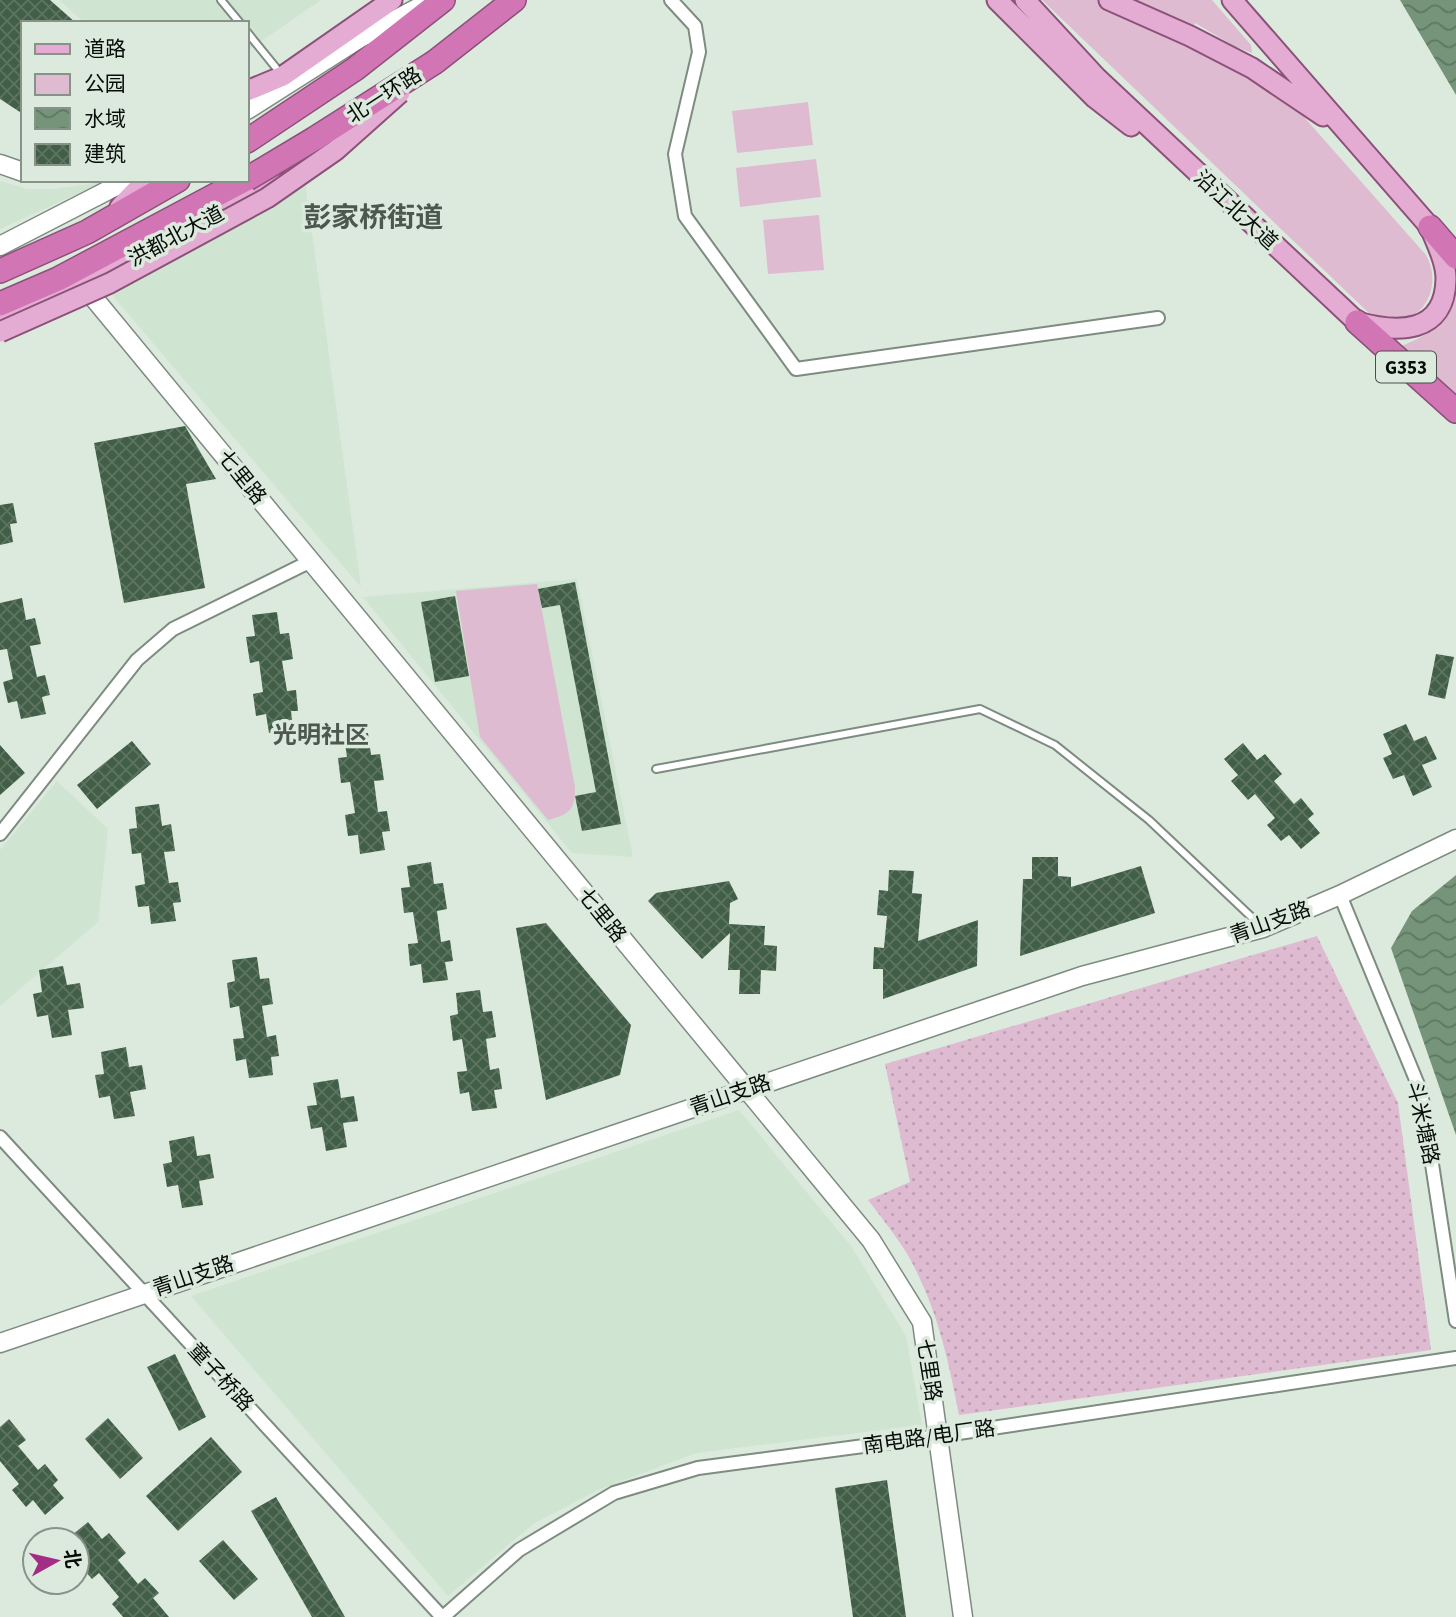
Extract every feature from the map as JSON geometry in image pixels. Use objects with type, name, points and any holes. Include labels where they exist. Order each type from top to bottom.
[{"type":"highway","name":"北一环路","points":[[248,140],[355,69],[443,0]]},
{"type":"highway","name":"北一环路","points":[[248,177],[435,62],[514,0]]},
{"type":"highway","points":[[0,268],[87,232],[174,182]]},
{"type":"highway","name":"北一环路","points":[[0,304],[58,279],[239,182]]},
{"type":"highway","points":[[1430,226],[1456,257]]},
{"type":"highway","name":"沿江北大道","points":[[1357,322],[1456,411]]},
{"type":"main road","points":[[248,91],[283,76],[392,0]]},
{"type":"main road","name":"洪都北大道","points":[[0,321],[83,285],[237,204],[262,183],[292,146],[394,78],[502,0]]},
{"type":"main road","points":[[998,0],[1095,98],[1227,202]]},
{"type":"main road","name":"沿江北大道","points":[[1025,0],[1097,78],[1357,322]]},
{"type":"main road","points":[[1110,0],[1252,68],[1345,131]]},
{"type":"main road","points":[[1232,0],[1430,226],[1442,256],[1446,277],[1443,298],[1436,313],[1420,325],[1401,330],[1381,329],[1357,322]]},
{"type":"main road","points":[[0,332],[110,283],[267,198],[336,150],[435,62]]},
{"type":"main road","points":[[0,268],[98,222],[124,205],[144,182]]},
{"type":"street","points":[[248,109],[362,37],[432,0]]},
{"type":"street","points":[[671,0],[695,26],[699,52],[675,154],[685,216],[796,369],[1158,318]]},
{"type":"street","points":[[0,164],[21,171]]},
{"type":"street","points":[[0,246],[124,182]]},
{"type":"street","name":"七里路","points":[[83,285],[871,1240],[922,1322],[963,1617]]},
{"type":"street","points":[[0,834],[137,660],[173,629],[311,561]]},
{"type":"street","name":"青山支路","points":[[0,1343],[1082,976],[1263,928],[1340,895],[1456,839]]},
{"type":"street","name":"斗米塘路","points":[[1340,895],[1421,1093],[1456,1321]]},
{"type":"street","name":"童子桥路","points":[[0,1137],[443,1617]]},
{"type":"street","name":"南电路/电厂路","points":[[443,1617],[519,1550],[614,1493],[698,1468],[939,1436],[1456,1358]]},
{"type":"lane","points":[[221,0],[238,21]]},
{"type":"lane","points":[[248,33],[283,76]]},
{"type":"lane","points":[[656,769],[980,709],[1055,745],[1149,820],[1263,928]]},
{"type":"shaded area","points":[[59,0],[321,0],[248,50],[248,21],[83,21]]},
{"type":"shaded area","points":[[0,181],[27,189],[55,189],[103,182],[0,229]]},
{"type":"shaded area","points":[[305,182],[361,587],[112,295]]},
{"type":"shaded area","points":[[577,579],[633,857],[572,853],[363,597]]},
{"type":"shaded area","points":[[57,781],[108,829],[98,922],[0,1006],[0,850]]},
{"type":"shaded area","points":[[739,1110],[851,1246],[906,1336],[922,1425],[696,1453],[598,1490],[533,1524],[448,1596],[191,1296]]},
{"type":"green space","points":[[1042,0],[1212,0],[1251,45],[1252,53],[1234,46],[1195,23],[1186,45],[1248,77],[1277,95],[1304,117],[1426,255],[1432,287],[1424,306],[1407,318],[1393,321],[1374,318]]},
{"type":"green space","points":[[808,102],[813,145],[737,153],[732,111]]},
{"type":"green space","points":[[816,159],[821,197],[740,207],[736,168]]},
{"type":"green space","points":[[819,215],[824,270],[768,274],[763,220]]},
{"type":"green space","points":[[1456,296],[1456,396],[1399,347],[1441,322]]},
{"type":"green space","points":[[537,584],[575,787],[570,810],[562,816],[548,820],[480,737],[456,591]]},
{"type":"green space","points":[[1317,936],[1398,1103],[1431,1350],[959,1415],[946,1353],[919,1276],[909,1257],[868,1200],[910,1182],[885,1064]]},
{"type":"water","points":[[1400,0],[1456,0],[1456,95]]},
{"type":"water","points":[[1456,875],[1456,1135],[1391,948],[1412,911]]},
{"type":"building","points":[[0,0],[50,0],[74,21],[21,21],[21,113],[0,99]]},
{"type":"building","points":[[185,426],[216,479],[186,484],[205,588],[124,603],[94,443]]},
{"type":"building","points":[[13,503],[17,523],[10,524],[13,542],[0,545],[0,505]]},
{"type":"building","points":[[575,582],[621,824],[582,831],[575,796],[596,792],[560,605],[542,608],[538,589]]},
{"type":"building","points":[[455,596],[469,676],[435,682],[421,602]]},
{"type":"building","points":[[22,598],[26,620],[35,618],[41,644],[30,646],[37,677],[45,675],[50,695],[42,697],[46,714],[21,719],[17,701],[8,703],[3,682],[13,679],[7,649],[0,650],[0,603]]},
{"type":"building","points":[[277,612],[280,634],[289,633],[293,659],[282,661],[287,691],[296,690],[298,711],[291,711],[293,729],[269,733],[266,714],[256,716],[253,694],[263,692],[259,661],[250,663],[246,637],[255,636],[252,615]]},
{"type":"building","points":[[1436,654],[1454,657],[1445,699],[1428,695]]},
{"type":"building","points":[[1406,724],[1414,741],[1426,736],[1437,759],[1422,765],[1432,787],[1413,796],[1404,775],[1393,779],[1383,758],[1392,754],[1383,734]]},
{"type":"building","points":[[368,733],[371,755],[380,754],[384,780],[374,781],[378,812],[387,811],[390,831],[382,832],[385,850],[360,854],[358,835],[348,836],[345,815],[355,813],[350,782],[341,783],[338,758],[347,757],[344,736]]},
{"type":"building","points":[[132,741],[151,764],[97,809],[77,785]]},
{"type":"building","points":[[1243,743],[1257,760],[1265,754],[1282,774],[1274,781],[1294,804],[1301,798],[1314,814],[1308,819],[1320,833],[1301,849],[1289,835],[1281,841],[1267,825],[1275,818],[1255,794],[1248,800],[1231,781],[1238,775],[1224,759]]},
{"type":"building","points":[[0,745],[25,773],[0,795]]},
{"type":"building","points":[[159,804],[162,826],[171,824],[175,851],[164,852],[169,883],[178,882],[181,902],[173,903],[176,921],[151,924],[149,906],[138,907],[135,886],[145,884],[141,853],[132,854],[129,829],[137,828],[135,807]]},
{"type":"building","points":[[1032,857],[1058,857],[1058,876],[1071,877],[1071,887],[1141,866],[1155,913],[1020,956],[1023,879],[1032,879]]},
{"type":"building","points":[[431,862],[434,884],[443,883],[447,909],[437,911],[441,942],[450,940],[453,961],[445,962],[448,980],[423,983],[421,964],[410,966],[408,944],[418,943],[413,912],[404,913],[401,888],[410,887],[407,866]]},
{"type":"building","points":[[889,870],[914,871],[912,893],[922,894],[918,941],[978,920],[977,966],[883,999],[883,969],[873,969],[874,947],[884,948],[887,916],[877,915],[879,890],[888,891]]},
{"type":"building","points":[[729,881],[738,899],[730,903],[729,924],[765,926],[764,945],[777,946],[776,971],[761,970],[760,994],[739,994],[740,970],[728,970],[730,933],[702,959],[648,901],[656,893]]},
{"type":"building","points":[[546,923],[631,1025],[620,1075],[546,1100],[516,928]]},
{"type":"building","points":[[257,957],[260,979],[269,978],[273,1004],[262,1006],[267,1037],[276,1035],[279,1056],[271,1057],[273,1075],[249,1078],[246,1059],[236,1061],[233,1039],[244,1038],[239,1006],[230,1008],[227,983],[235,981],[232,960]]},
{"type":"building","points":[[63,966],[67,985],[80,983],[84,1008],[68,1010],[72,1035],[52,1038],[48,1015],[37,1017],[33,994],[42,992],[39,970]]},
{"type":"building","points":[[480,990],[483,1012],[492,1011],[496,1037],[486,1039],[490,1070],[499,1068],[502,1089],[494,1090],[497,1108],[472,1111],[469,1092],[460,1094],[457,1072],[467,1071],[462,1039],[453,1041],[450,1016],[458,1014],[456,993]]},
{"type":"building","points":[[126,1047],[129,1067],[142,1065],[146,1089],[130,1092],[135,1116],[114,1119],[110,1096],[99,1098],[95,1075],[104,1074],[101,1052]]},
{"type":"building","points":[[338,1079],[341,1098],[354,1096],[358,1121],[343,1123],[347,1147],[326,1151],[322,1127],[311,1129],[307,1106],[317,1105],[313,1083]]},
{"type":"building","points":[[194,1136],[197,1156],[210,1154],[214,1178],[199,1181],[203,1205],[182,1208],[178,1185],[167,1187],[163,1164],[172,1162],[169,1141]]},
{"type":"building","points":[[175,1354],[206,1417],[179,1431],[147,1367]]},
{"type":"building","points":[[108,1418],[143,1458],[120,1479],[85,1439]]},
{"type":"building","points":[[9,1419],[26,1440],[18,1446],[38,1470],[45,1464],[58,1480],[53,1485],[64,1498],[45,1515],[33,1500],[26,1507],[12,1490],[19,1484],[0,1461],[0,1427]]},
{"type":"building","points":[[211,1437],[242,1472],[178,1531],[146,1496]]},
{"type":"building","points":[[887,1480],[906,1617],[853,1617],[835,1488]]},
{"type":"building","points":[[276,1497],[345,1617],[312,1617],[251,1511]]},
{"type":"building","points":[[88,1522],[102,1539],[109,1533],[126,1553],[118,1560],[138,1584],[145,1578],[159,1593],[153,1598],[169,1617],[123,1617],[112,1604],[119,1597],[99,1573],[91,1578],[91,1526],[83,1526]]},
{"type":"building","points":[[223,1540],[258,1579],[234,1600],[199,1561]]},
{"type":"district","name":"彭家桥街道","points":[[373,217]]},
{"type":"district","name":"光明社区","points":[[321,735]]}]
